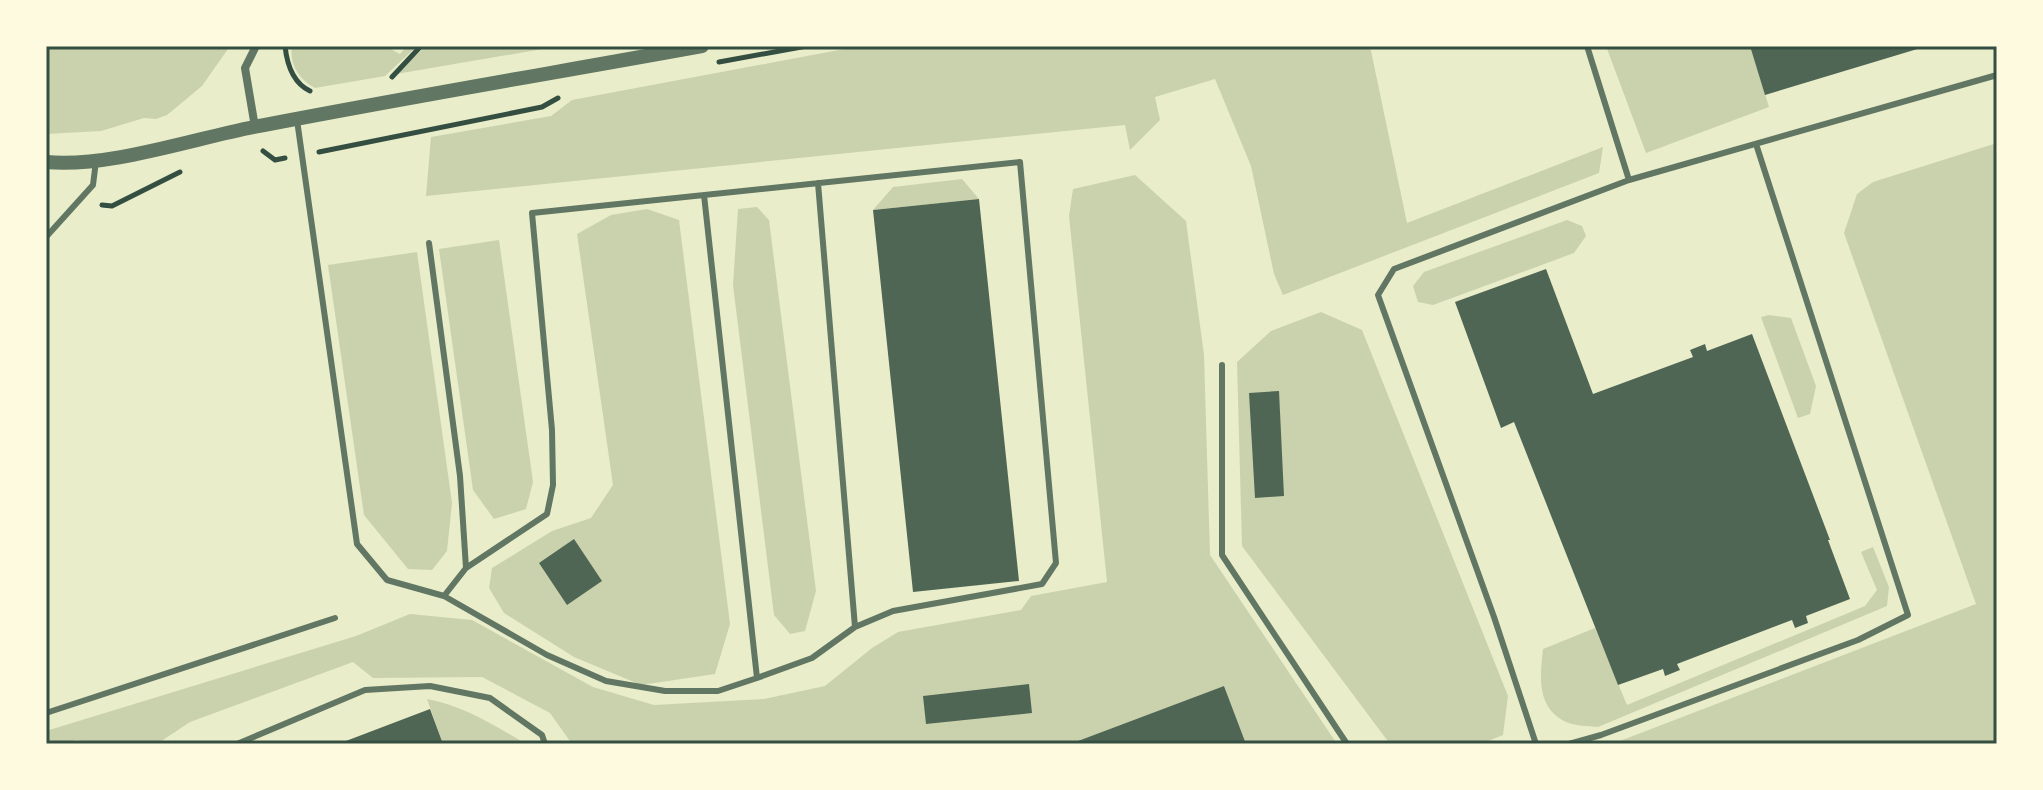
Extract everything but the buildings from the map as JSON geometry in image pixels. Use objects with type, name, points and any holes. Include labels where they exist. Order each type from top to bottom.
[{"type":"street","points":[[255,127],[245,68],[256,46]]},
{"type":"street","points":[[46,162],[96,161],[255,127],[702,46]]},
{"type":"lane","points":[[1587,46],[1629,180]]},
{"type":"lane","points":[[1536,744],[1494,617],[1378,295],[1394,269],[1629,180],[1997,75]]},
{"type":"lane","points":[[297,120],[357,544],[387,580],[444,596],[547,655],[606,681],[665,691],[718,691],[757,678],[812,658],[855,627],[893,611],[1042,584],[1056,563],[1020,162],[532,213],[552,430],[553,485],[547,514],[466,568],[444,596]]},
{"type":"lane","points":[[1569,744],[1844,645],[1908,615],[1756,144]]},
{"type":"lane","points":[[46,237],[93,185],[96,161]]},
{"type":"lane","points":[[818,183],[855,627]]},
{"type":"lane","points":[[704,195],[757,678]]},
{"type":"lane","points":[[429,243],[460,476],[466,568]]},
{"type":"lane","points":[[1222,365],[1222,555],[1347,744]]},
{"type":"lane","points":[[46,713],[335,618]]},
{"type":"lane","points":[[237,744],[365,690],[430,686],[490,698],[542,735],[545,744]]},
{"type":"path","points":[[285,46],[293,77],[300,86],[312,92]]},
{"type":"path","points":[[393,82],[392,75],[421,46]]},
{"type":"path","points":[[714,63],[807,46]]},
{"type":"path","points":[[251,154],[265,150],[275,160],[302,155],[542,107],[564,95]]},
{"type":"path","points":[[80,202],[112,206],[182,171]]},
{"type":"green space","points":[[46,46],[230,46],[202,86],[167,115],[156,119],[144,118],[101,131],[46,134]]},
{"type":"green space","points":[[292,46],[385,46],[400,54],[407,46],[417,46],[385,76],[315,88],[296,71]]},
{"type":"green space","points":[[426,46],[560,46],[396,74]]},
{"type":"green space","points":[[860,46],[1370,46],[1407,223],[1603,147],[1599,173],[1283,295],[1274,274],[1251,166],[1215,79],[1155,97],[1160,120],[1130,150],[1125,125],[426,196],[431,137],[551,116],[572,100]]},
{"type":"green space","points":[[1606,46],[1750,46],[1769,107],[1646,153]]},
{"type":"green space","points":[[1997,143],[1997,744],[1612,744],[1976,604],[1844,233],[1857,194],[1873,182]]},
{"type":"green space","points":[[1135,175],[1186,221],[1204,355],[1210,555],[1337,744],[1246,744],[1224,686],[1070,744],[572,744],[550,713],[482,677],[373,678],[353,662],[190,722],[157,744],[103,744],[76,740],[67,744],[46,744],[46,731],[356,636],[410,614],[472,620],[593,687],[654,705],[764,699],[825,686],[872,648],[898,632],[1021,610],[1031,596],[1107,582],[1069,216],[1073,189]]},
{"type":"green space","points":[[962,179],[979,199],[873,210],[893,187]]},
{"type":"green space","points":[[757,207],[769,220],[816,591],[805,631],[790,634],[774,615],[733,285],[738,209]]},
{"type":"green space","points":[[647,209],[679,220],[730,624],[715,674],[641,685],[574,657],[504,613],[489,588],[492,568],[552,531],[591,518],[613,485],[577,234],[611,215]]},
{"type":"green space","points":[[1567,220],[1582,226],[1586,236],[1574,253],[1433,305],[1418,302],[1413,286],[1424,272]]},
{"type":"green space","points":[[499,240],[533,482],[526,509],[494,519],[473,490],[439,249]]},
{"type":"green space","points":[[417,252],[452,503],[447,551],[432,570],[408,569],[364,515],[328,265]]},
{"type":"green space","points":[[1321,312],[1362,330],[1508,696],[1503,735],[1481,744],[1390,744],[1242,546],[1237,362],[1271,331]]},
{"type":"green space","points":[[1761,317],[1791,318],[1816,386],[1810,414],[1798,418]]},
{"type":"green space","points":[[1873,547],[1889,587],[1887,606],[1598,727],[1566,722],[1556,716],[1545,700],[1541,680],[1543,649],[1595,628],[1627,705],[1865,606],[1877,590],[1861,552]]},
{"type":"green space","points":[[427,699],[466,711],[526,744],[443,744]]}]
